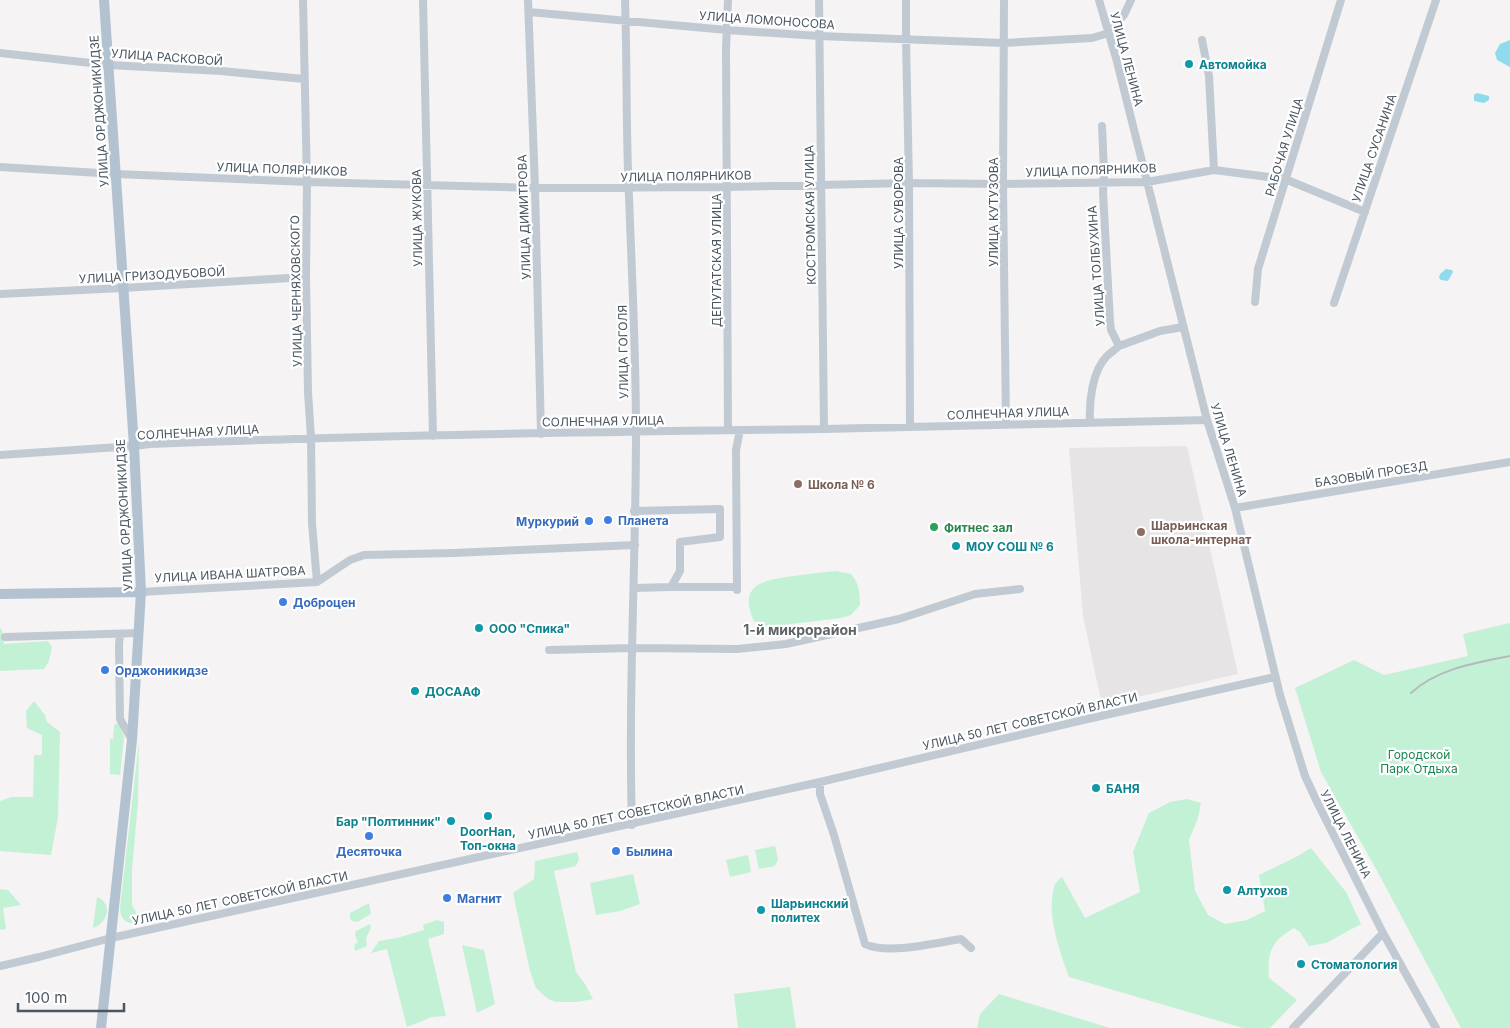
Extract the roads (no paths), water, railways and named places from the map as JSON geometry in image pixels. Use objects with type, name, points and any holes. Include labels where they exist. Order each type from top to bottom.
[{"type":"main road","name":"УЛИЦА ОРДЖОНИКИДЗЕ","points":[[101,1028],[132,740],[141,592],[134,446],[104,0]]},
{"type":"main road","name":"УЛИЦА ИВАНА ШАТРОВА","points":[[0,594],[141,592]]},
{"type":"street","name":"УЛИЦА ЧЕРНЯХОВСКОГО","points":[[302,0],[307,182],[308,392],[311,438],[312,522],[317,582]]},
{"type":"street","name":"УЛИЦА ЖУКОВА","points":[[421,0],[433,436]]},
{"type":"street","name":"УЛИЦА ДИМИТРОВА","points":[[528,0],[541,434]]},
{"type":"street","name":"УЛИЦА ГОГОЛЯ","points":[[625,0],[636,431],[630,752],[632,825]]},
{"type":"street","name":"ДЕПУТАТСКАЯ УЛИЦА","points":[[728,0],[728,430]]},
{"type":"street","name":"КОСТРОМСКАЯ УЛИЦА","points":[[819,0],[824,429]]},
{"type":"street","name":"УЛИЦА СУВОРОВА","points":[[906,0],[910,427]]},
{"type":"street","name":"УЛИЦА КУТУЗОВА","points":[[1004,0],[1003,184],[1006,424]]},
{"type":"street","name":"УЛИЦА ЛЕНИНА","points":[[1099,0],[1110,33],[1207,420],[1235,508],[1276,677],[1305,776],[1383,932],[1436,1028]]},
{"type":"street","points":[[1110,33],[1124,15],[1132,0]]},
{"type":"street","name":"РАБОЧАЯ УЛИЦА","points":[[1255,302],[1258,269],[1341,0]]},
{"type":"street","name":"УЛИЦА СУСАНИНА","points":[[1334,303],[1436,0]]},
{"type":"street","name":"УЛИЦА ЛОМОНОСОВА","points":[[529,12],[727,30],[820,36],[1004,43],[1092,38],[1110,33]]},
{"type":"street","points":[[1202,40],[1209,76],[1214,170]]},
{"type":"street","name":"УЛИЦА РАСКОВОЙ","points":[[0,53],[109,65],[220,71],[304,79]]},
{"type":"street","name":"УЛИЦА ТОЛБУХИНА","points":[[1102,126],[1103,192],[1111,330],[1119,346]]},
{"type":"street","name":"УЛИЦА ПОЛЯРНИКОВ","points":[[0,167],[307,182],[535,188],[1147,182],[1214,170],[1285,179],[1365,212]]},
{"type":"street","name":"УЛИЦА ГРИЗОДУБОВОЙ","points":[[0,294],[306,277]]},
{"type":"street","points":[[1090,422],[1090,400],[1098,369],[1106,357],[1119,346],[1160,332],[1183,327]]},
{"type":"street","name":"СОЛНЕЧНАЯ УЛИЦА","points":[[0,455],[150,444],[311,438],[1207,420]]},
{"type":"street","points":[[634,588],[737,589],[736,450],[740,430]]},
{"type":"street","name":"БАЗОВЫЙ ПРОЕЗД","points":[[1235,508],[1510,462]]},
{"type":"street","points":[[634,511],[720,509],[720,537],[680,542],[680,571],[671,587]]},
{"type":"street","name":"УЛИЦА ИВАНА ШАТРОВА","points":[[141,592],[317,582],[350,560],[364,555],[635,545]]},
{"type":"street","points":[[549,650],[633,648],[737,649],[786,644],[899,619],[975,594],[1020,589]]},
{"type":"street","points":[[5,637],[138,633]]},
{"type":"street","points":[[121,634],[119,645],[120,719],[132,740]]},
{"type":"street","name":"УЛИЦА 50 ЛЕТ СОВЕТСКОЙ ВЛАСТИ","points":[[0,966],[39,958],[111,938],[632,825],[1276,677]]},
{"type":"street","points":[[820,782],[820,794],[865,944],[874,948],[889,949],[960,939],[971,948]]},
{"type":"street","points":[[1293,1028],[1383,932]]},
{"type":"water","points":[[1510,40],[1510,67],[1497,60],[1495,53],[1500,44]]},
{"type":"water","points":[[1477,93],[1489,96],[1489,100],[1484,103],[1474,101],[1474,95]]},
{"type":"water","points":[[1446,269],[1453,272],[1448,281],[1439,278],[1440,274]]},
{"type":"railway","points":[[1411,693],[1445,672],[1471,664],[1510,656]]},
{"type":"place","name":"Автомойка","points":[[1189,64]]},
{"type":"place","name":"Школа № 6","points":[[798,484]]},
{"type":"place","name":"Планета","points":[[608,520]]},
{"type":"place","name":"Муркурий","points":[[589,521]]},
{"type":"place","name":"Фитнес зал","points":[[934,527]]},
{"type":"place","name":"Шарьинская школа-интернат","points":[[1141,532]]},
{"type":"place","name":"МОУ СОШ № 6","points":[[956,546]]},
{"type":"place","name":"Доброцен","points":[[283,602]]},
{"type":"place","name":"ООО \"Спика\"","points":[[479,628]]},
{"type":"place","name":"Орджоникидзе","points":[[105,670]]},
{"type":"place","name":"ДОСААФ","points":[[415,691]]},
{"type":"place","name":"БАНЯ","points":[[1096,788]]},
{"type":"place","name":"DoorHan, Топ-окна","points":[[488,816]]},
{"type":"place","name":"Бар \"Полтинник\"","points":[[451,821]]},
{"type":"place","name":"Десяточка","points":[[369,836]]},
{"type":"place","name":"Былина","points":[[616,851]]},
{"type":"place","name":"Алтухов","points":[[1227,890]]},
{"type":"place","name":"Магнит","points":[[447,898]]},
{"type":"place","name":"Шарьинский политех","points":[[761,910]]},
{"type":"place","name":"Стоматология","points":[[1301,964]]},
{"type":"district","name":"1-й микрорайон","points":[[800,629]]},
{"type":"park label","name":"Городской Парк Отдыха","points":[[1419,761]]}]
